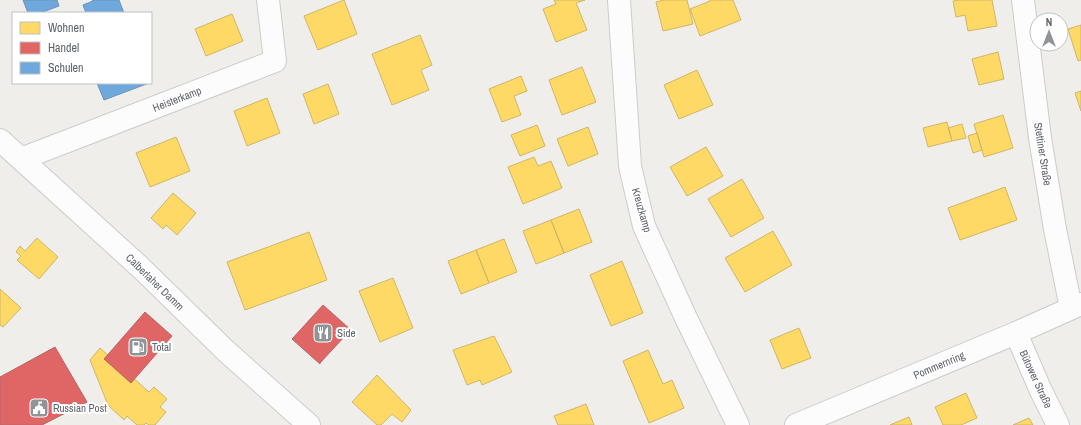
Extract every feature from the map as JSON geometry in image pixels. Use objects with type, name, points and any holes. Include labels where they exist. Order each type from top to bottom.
[{"type":"street","name":"Heisterkamp","points":[[21,159],[275,61],[268,0]]},
{"type":"street","name":"Kreuzkamp","points":[[619,0],[630,166],[644,226],[686,318],[738,425]]},
{"type":"street","name":"Stettiner Straße","points":[[1023,0],[1040,138],[1055,229],[1076,306]]},
{"type":"street","name":"Calberlaher Damm","points":[[0,140],[140,267],[226,351],[309,425]]},
{"type":"street","name":"Pommernring","points":[[796,425],[1076,306]]},
{"type":"street","name":"Bütower Straße","points":[[1016,332],[1041,391],[1058,425]]},
{"type":"building: Wohnen","points":[[344,0],[357,34],[318,50],[304,16]]},
{"type":"building: Wohnen","points":[[554,0],[585,0],[576,3],[587,30],[556,42],[543,9],[556,4]]},
{"type":"building: Wohnen","points":[[664,0],[687,0],[693,24],[663,31],[656,2]]},
{"type":"building: Wohnen","points":[[710,0],[733,0],[741,20],[700,36],[690,9]]},
{"type":"building: Wohnen","points":[[992,0],[997,26],[968,31],[965,15],[956,17],[953,1]]},
{"type":"building: Wohnen","points":[[232,14],[243,41],[206,56],[195,29]]},
{"type":"building: Wohnen","points":[[1081,25],[1081,60],[1078,61],[1069,32],[1069,29]]},
{"type":"building: Wohnen","points":[[420,35],[432,65],[421,70],[429,90],[392,105],[372,54]]},
{"type":"building: Wohnen","points":[[998,52],[1004,79],[979,85],[972,59]]},
{"type":"building: Wohnen","points":[[582,67],[596,102],[562,115],[549,80]]},
{"type":"building: Wohnen","points":[[697,70],[713,105],[679,119],[664,85]]},
{"type":"building: Wohnen","points":[[521,76],[527,91],[514,96],[521,115],[502,122],[489,89]]},
{"type":"building: Wohnen","points":[[328,84],[339,114],[314,124],[303,94]]},
{"type":"building: Wohnen","points":[[1081,91],[1081,111],[1075,93]]},
{"type":"building: Wohnen","points":[[267,98],[280,133],[247,146],[234,111]]},
{"type":"building: Wohnen","points":[[1003,115],[1013,148],[984,157],[974,124]]},
{"type":"building: Wohnen","points":[[947,122],[952,141],[928,147],[923,128]]},
{"type":"building: Wohnen","points":[[962,124],[966,138],[952,141],[948,128]]},
{"type":"building: Wohnen","points":[[537,125],[545,146],[520,156],[511,135]]},
{"type":"building: Wohnen","points":[[588,127],[598,154],[568,166],[557,139]]},
{"type":"building: Wohnen","points":[[977,133],[982,150],[973,153],[968,136]]},
{"type":"building: Wohnen","points":[[176,137],[190,171],[150,187],[136,153]]},
{"type":"building: Wohnen","points":[[706,147],[723,176],[687,196],[670,167]]},
{"type":"building: Wohnen","points":[[534,157],[538,166],[551,161],[562,188],[523,204],[508,167]]},
{"type":"building: Wohnen","points":[[742,179],[764,218],[731,237],[708,199]]},
{"type":"building: Wohnen","points":[[1005,187],[1017,220],[960,240],[948,208]]},
{"type":"building: Wohnen","points":[[173,193],[196,213],[177,235],[166,225],[163,229],[151,218]]},
{"type":"building: Wohnen","points":[[579,209],[592,242],[564,253],[551,220]]},
{"type":"building: Wohnen","points":[[551,220],[564,253],[536,264],[523,231]]},
{"type":"building: Wohnen","points":[[773,231],[792,265],[745,292],[725,258]]},
{"type":"building: Wohnen","points":[[309,232],[327,280],[245,310],[227,262]]},
{"type":"building: Wohnen","points":[[37,238],[58,257],[39,279],[17,260],[21,256],[16,252],[20,246],[25,251]]},
{"type":"building: Wohnen","points":[[504,239],[517,272],[489,283],[476,250]]},
{"type":"building: Wohnen","points":[[476,250],[489,283],[461,294],[448,261]]},
{"type":"building: Wohnen","points":[[622,261],[643,313],[611,326],[590,275]]},
{"type":"building: Wohnen","points":[[393,278],[413,328],[380,342],[359,291]]},
{"type":"building: Wohnen","points":[[0,289],[21,308],[3,327],[0,325]]},
{"type":"building: Wohnen","points":[[799,328],[811,358],[782,369],[770,340]]},
{"type":"building: Wohnen","points":[[494,336],[512,372],[482,385],[480,380],[467,385],[453,350]]},
{"type":"building: Wohnen","points":[[100,348],[149,392],[154,387],[167,399],[160,407],[166,412],[155,425],[149,425],[146,423],[144,425],[137,425],[127,416],[124,420],[108,405],[90,360]]},
{"type":"building: Wohnen","points":[[648,350],[663,384],[672,380],[684,408],[649,423],[623,361]]},
{"type":"building: Wohnen","points":[[377,375],[411,410],[402,422],[392,414],[381,425],[377,425],[352,402]]},
{"type":"building: Wohnen","points":[[966,393],[977,418],[961,425],[943,425],[935,407]]},
{"type":"building: Wohnen","points":[[586,404],[594,425],[558,425],[554,416]]},
{"type":"building: Wohnen","points":[[909,417],[912,425],[890,425]]},
{"type":"building: Wohnen","points":[[1029,418],[1033,425],[1013,425]]},
{"type":"building: Handel","name":"Side","points":[[323,305],[351,330],[320,364],[292,339]]},
{"type":"building: Handel","name":"Total","points":[[145,312],[172,336],[131,383],[104,359]]},
{"type":"building: Handel","points":[[55,347],[87,402],[42,425],[0,425],[0,377]]},
{"type":"building: Schulen","points":[[23,0],[57,0],[59,6],[43,12],[28,12]]},
{"type":"building: Schulen","points":[[92,0],[119,0],[124,12],[86,12],[83,5],[93,1]]},
{"type":"building: Schulen","points":[[97,84],[146,84],[104,100]]},
{"type":"place","name":"Side","points":[[323,333]]},
{"type":"place","name":"Total","points":[[138,347]]},
{"type":"place","name":"Russian Post","points":[[39,408]]}]
